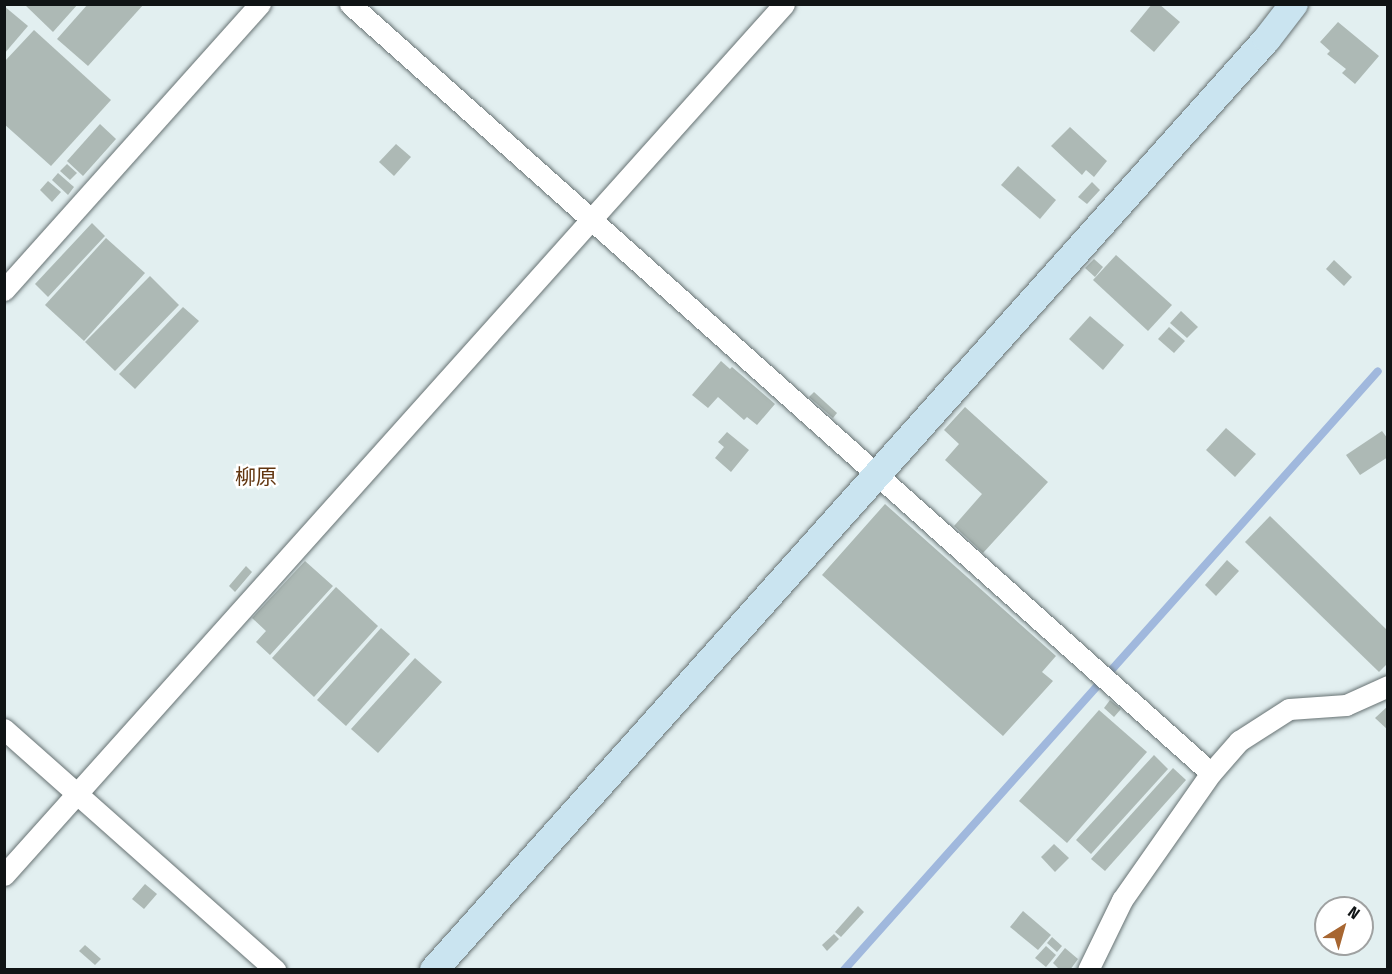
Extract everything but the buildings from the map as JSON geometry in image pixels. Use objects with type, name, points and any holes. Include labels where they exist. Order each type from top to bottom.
[{"type":"street","points":[[4,290],[260,4]]},
{"type":"street","points":[[350,4],[1211,773]]},
{"type":"street","points":[[4,875],[784,4]]},
{"type":"street","points":[[434,969],[1267,39],[1294,4]]},
{"type":"street","points":[[1088,969],[1122,900],[1211,773],[1239,741],[1289,709],[1346,705],[1388,686]]},
{"type":"street","points":[[4,729],[275,969]]},
{"type":"waterway","points":[[844,970],[1378,371]]},
{"type":"district","name":"柳原","points":[[256,477]]}]
